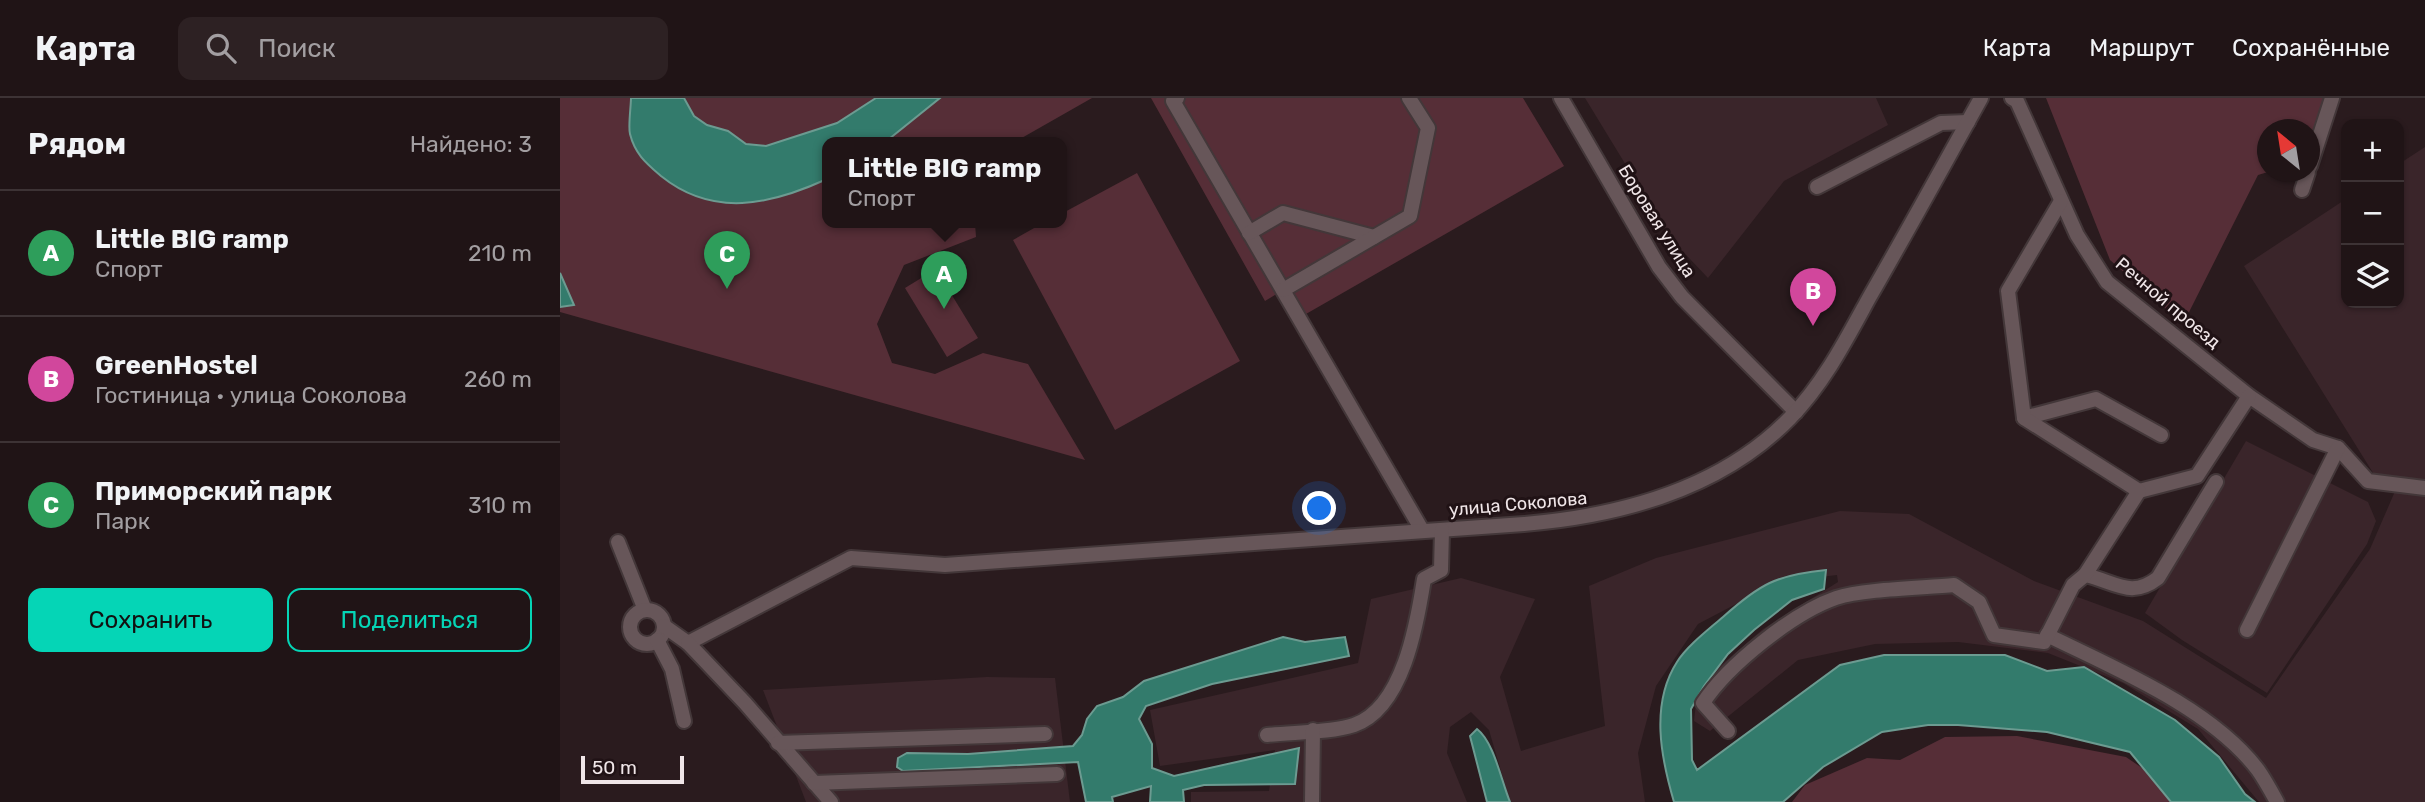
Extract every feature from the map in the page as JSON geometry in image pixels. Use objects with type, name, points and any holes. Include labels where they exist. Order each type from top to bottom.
[{"type":"street","points":[[1177,98],[1173,101],[1422,530]]},
{"type":"street","points":[[1283,290],[1410,216],[1428,128],[1409,98]]},
{"type":"street","name":"Боровая улица","points":[[1561,98],[1659,267],[1682,298],[1796,412]]},
{"type":"street","name":"улица Соколова","points":[[688,643],[851,558],[944,565],[1442,530],[1575,520],[1607,514],[1660,498],[1705,478],[1760,444],[1796,412],[1825,376],[1981,98]]},
{"type":"street","name":"Речной проезд","points":[[2012,98],[2017,101],[2077,235],[2107,282],[2249,396],[2313,440],[2338,448]]},
{"type":"street","points":[[2320,133],[2332,98]]},
{"type":"street","points":[[1817,187],[1941,123],[1968,122]]},
{"type":"street","points":[[2302,190],[2305,182]]},
{"type":"street","points":[[2024,418],[2008,291],[2061,201]]},
{"type":"street","points":[[1249,233],[1283,213],[1374,237]]},
{"type":"street","points":[[1728,731],[1703,703],[1714,686],[1790,620],[1838,597],[1954,585],[1979,602],[1994,635],[2044,642],[2073,585],[2085,575],[2139,491],[2197,476],[2249,396]]},
{"type":"street","points":[[2024,418],[2096,399],[2161,435]]},
{"type":"street","points":[[2024,418],[2139,491]]},
{"type":"street","points":[[2247,630],[2338,448],[2368,481],[2425,488]]},
{"type":"street","points":[[2085,575],[2110,580],[2127,589],[2144,589],[2158,578],[2216,482]]},
{"type":"street","points":[[1267,735],[1353,725],[1375,713],[1396,685],[1408,648],[1424,579],[1441,570],[1442,530]]},
{"type":"street","points":[[618,542],[645,610],[660,615],[664,626],[688,643],[745,703],[831,802]]},
{"type":"street","points":[[645,610],[632,619],[632,635],[641,643],[657,640]]},
{"type":"street","points":[[657,640],[664,626]]},
{"type":"street","points":[[2047,635],[2127,674],[2202,717],[2257,769],[2277,802]]},
{"type":"street","points":[[657,640],[672,669],[684,721]]},
{"type":"street","points":[[1312,802],[1313,730]]},
{"type":"street","points":[[778,743],[1045,734]]},
{"type":"street","points":[[814,783],[1057,774]]},
{"type":"shaded area","points":[[560,98],[1092,98],[1024,137],[822,137],[822,228],[975,228],[976,237],[904,265],[877,324],[892,363],[935,374],[983,353],[1028,364],[1085,460],[560,312]]},
{"type":"shaded area","points":[[631,98],[684,98],[694,116],[707,125],[728,131],[746,144],[766,146],[837,123],[876,98],[940,98],[891,137],[822,137],[822,181],[763,201],[742,203],[701,198],[661,176],[638,153],[632,141],[629,122]]},
{"type":"shaded area","points":[[1151,98],[1523,98],[1564,166],[1299,318],[1283,290],[1265,301]]},
{"type":"shaded area","points":[[1585,98],[1876,98],[1888,125],[1784,181],[1708,278],[1671,239]]},
{"type":"shaded area","points":[[2046,98],[2324,98],[2317,119],[2257,119],[2257,177],[2183,324],[2110,260]]},
{"type":"shaded area","points":[[2425,147],[2425,483],[2375,476],[2244,266],[2341,202],[2341,308],[2404,308],[2404,161]]},
{"type":"shaded area","points":[[1137,173],[1240,361],[1115,430],[1013,240],[1034,228],[1067,228],[1067,211]]},
{"type":"shaded area","points":[[936,269],[978,338],[947,357],[905,288]]},
{"type":"shaded area","points":[[560,273],[574,305],[560,307]]},
{"type":"shaded area","points":[[2246,441],[2368,502],[2376,521],[2367,544],[2267,693],[2182,640],[2145,613]]},
{"type":"shaded area","points":[[2396,489],[2425,492],[2425,802],[2259,802],[2198,729],[2123,683],[2048,653],[1958,642],[1875,644],[1798,660],[1710,731],[1694,721],[1698,685],[1763,629],[1838,582],[1837,575],[1778,582],[1698,624],[1656,686],[1638,753],[1645,802],[1510,802],[1489,730],[1471,712],[1450,727],[1447,753],[1467,802],[1191,802],[1191,792],[1269,791],[1275,750],[1160,766],[1150,710],[1358,663],[1371,599],[1461,578],[1535,599],[1500,677],[1521,751],[1605,726],[1589,586],[1656,558],[1840,511],[1909,514],[2034,581],[2143,621],[2266,698],[2370,549]]},
{"type":"shaded area","points":[[1826,570],[1824,589],[1792,600],[1754,630],[1728,654],[1704,686],[1691,709],[1692,760],[1697,770],[1840,665],[1884,655],[2005,655],[2047,671],[2084,667],[2175,720],[2219,757],[2245,794],[2255,802],[2171,802],[2130,752],[2047,732],[1928,725],[1882,732],[1823,767],[1783,802],[1674,802],[1660,731],[1663,695],[1677,662],[1698,638],[1759,589],[1781,578]]},
{"type":"shaded area","points":[[1283,637],[1305,642],[1345,637],[1349,656],[1212,684],[1146,706],[1139,719],[1152,744],[1152,768],[1174,776],[1299,748],[1295,784],[1204,785],[1183,790],[1184,802],[1150,802],[1151,786],[1112,797],[1113,802],[1086,802],[1078,762],[903,771],[897,767],[898,758],[907,753],[968,754],[1073,746],[1097,706],[1123,697],[1144,681]]},
{"type":"shaded area","points":[[987,677],[1055,678],[1070,802],[806,802],[763,690]]},
{"type":"shaded area","points":[[1477,729],[1493,752],[1510,802],[1487,802],[1470,736]]},
{"type":"shaded area","points":[[2017,736],[2126,757],[2161,781],[2170,802],[1792,802],[1805,785],[1867,758],[1900,760],[1945,737]]},
{"type":"place","name":"Приморский парк","points":[[727,289]]},
{"type":"place","name":"Little BIG ramp","points":[[944,309]]},
{"type":"place","name":"GreenHostel","points":[[1813,326]]}]
